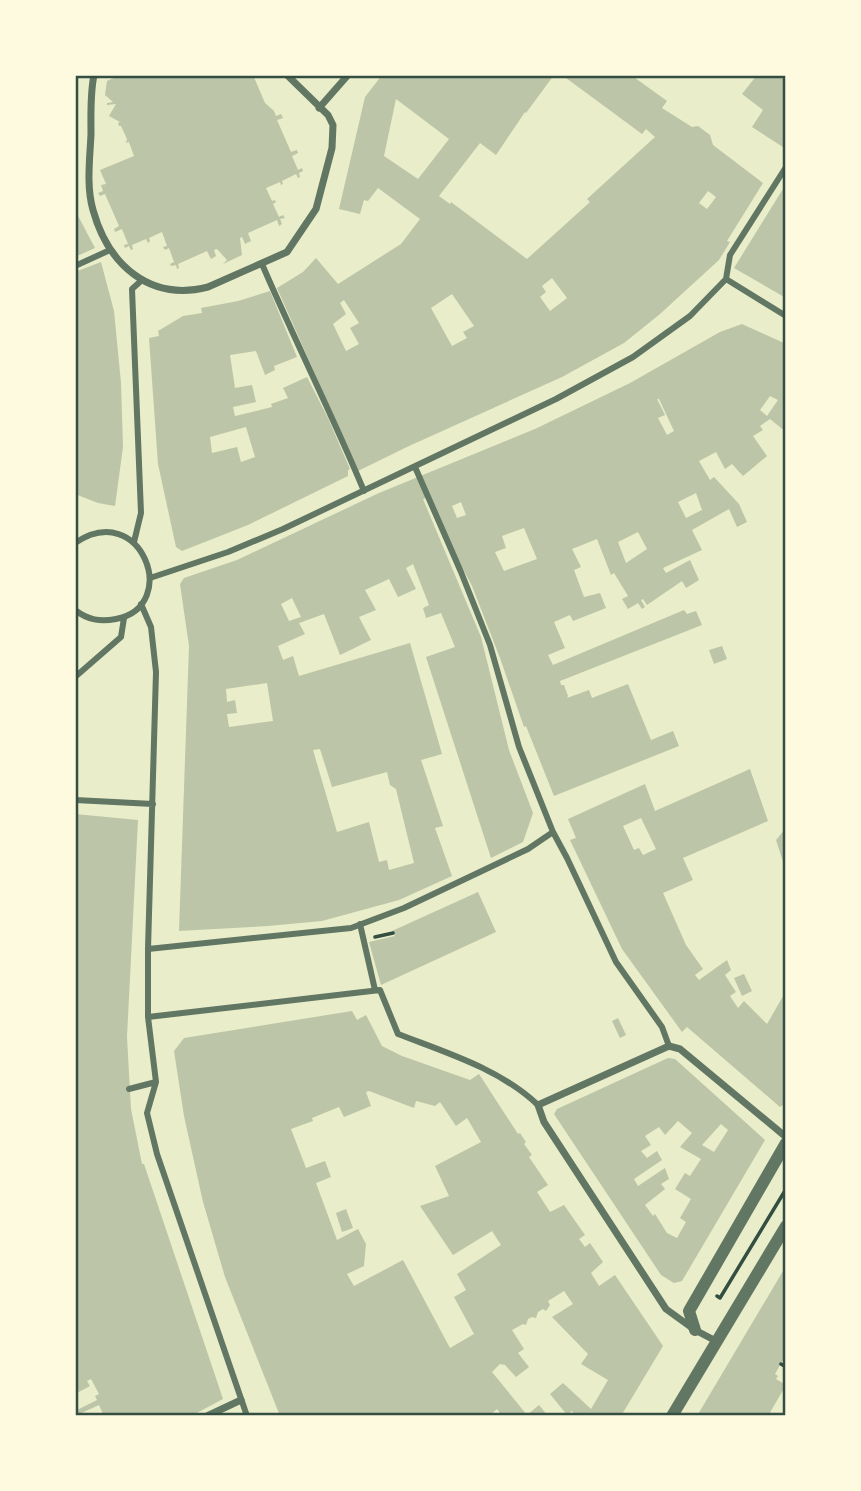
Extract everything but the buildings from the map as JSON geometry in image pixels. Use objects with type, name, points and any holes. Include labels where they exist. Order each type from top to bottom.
[{"type":"street","points":[[94,75],[90,188],[93,209],[110,250],[127,271],[142,280],[164,289],[194,290],[287,252],[316,209],[334,137],[333,125],[328,115],[287,75]]},
{"type":"street","points":[[319,108],[348,75]]},
{"type":"street","points":[[150,578],[272,534],[556,399],[633,357],[690,316],[726,279],[730,256],[786,167]]},
{"type":"street","points":[[75,266],[110,250]]},
{"type":"street","points":[[262,264],[364,491]]},
{"type":"street","points":[[726,279],[786,316]]},
{"type":"street","points":[[134,542],[141,513],[132,289],[142,280]]},
{"type":"street","points":[[415,467],[490,645],[519,747],[552,832],[616,962],[662,1027],[668,1046]]},
{"type":"street","points":[[75,543],[85,536],[110,532],[134,542],[143,552],[150,578],[141,604],[124,618],[103,622],[85,617],[75,610]]},
{"type":"street","points":[[141,604],[151,627],[156,672],[148,949],[148,1017],[156,1082],[147,1113],[157,1154],[247,1416]]},
{"type":"street","points":[[75,677],[121,637],[124,618]]},
{"type":"street","points":[[75,800],[153,804]]},
{"type":"street","points":[[148,949],[351,928],[404,908],[528,849],[552,832]]},
{"type":"street","points":[[360,924],[374,990]]},
{"type":"street","points":[[148,1017],[380,990],[398,1034],[476,1065],[521,1089],[538,1105],[544,1122],[666,1309],[716,1341]]},
{"type":"street","points":[[538,1105],[668,1046],[680,1049],[786,1137]]},
{"type":"street","points":[[129,1088],[156,1082]]},
{"type":"street","points":[[695,1330],[689,1311],[786,1143]]},
{"type":"street","points":[[672,1416],[786,1226]]},
{"type":"street","points":[[207,1416],[241,1400]]},
{"type":"path","points":[[377,937],[393,933]]},
{"type":"path","points":[[720,1298],[786,1189]]}]
